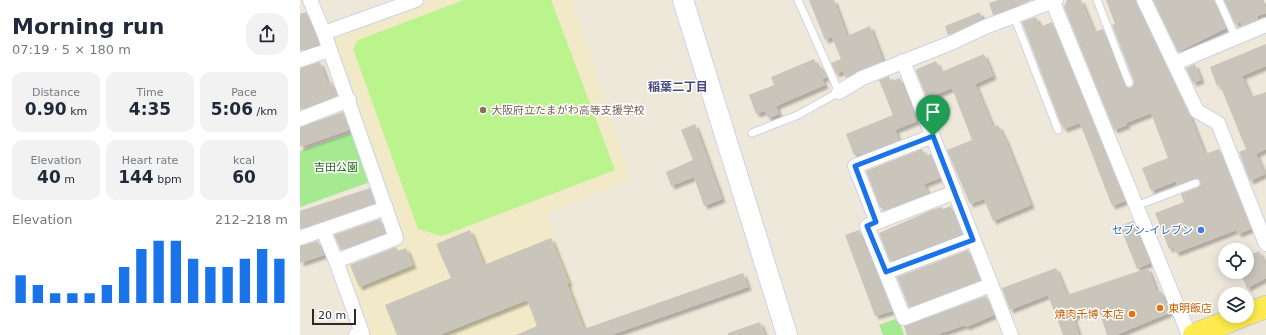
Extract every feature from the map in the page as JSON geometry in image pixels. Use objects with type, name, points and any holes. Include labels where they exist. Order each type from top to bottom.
[{"type":"main road","points":[[1254,311],[1266,307]]},
{"type":"main road","points":[[1194,335],[1224,323]]},
{"type":"street","points":[[310,0],[349,100],[396,238],[336,261]]},
{"type":"street","points":[[324,33],[416,0]]},
{"type":"street","points":[[683,0],[787,335]]},
{"type":"street","points":[[1144,0],[1197,111],[1218,123],[1266,244]]},
{"type":"street","points":[[839,92],[862,78],[951,43],[985,26],[1053,1],[1189,335]]},
{"type":"street","points":[[1175,63],[1266,25]]},
{"type":"street","points":[[300,60],[329,50]]},
{"type":"street","points":[[903,61],[1011,335]]},
{"type":"street","points":[[300,118],[349,100]]},
{"type":"street","points":[[876,222],[855,166],[933,136]]},
{"type":"street","points":[[955,192],[867,226],[904,318],[991,285]]},
{"type":"street","points":[[300,238],[386,208]]},
{"type":"street","points":[[323,230],[362,333],[356,335]]},
{"type":"street","points":[[886,272],[973,240]]},
{"type":"lane","points":[[752,133],[798,115],[839,92],[798,0]]},
{"type":"lane","points":[[1097,0],[1129,83]]},
{"type":"lane","points":[[1219,0],[1236,38]]},
{"type":"lane","points":[[1014,16],[1058,130]]},
{"type":"lane","points":[[1136,206],[1196,183]]},
{"type":"shaded area","name":"大阪府立たまがわ高等支援学校","points":[[432,0],[572,0],[631,180],[547,213],[590,335],[370,335],[346,269],[350,261],[405,242],[333,40],[340,32]]},
{"type":"green space","points":[[464,0],[551,0],[615,170],[442,236],[418,229],[353,49],[358,40]]},
{"type":"green space","name":"吉田公園","points":[[352,133],[370,182],[300,207],[300,151]]},
{"type":"green space","points":[[898,318],[904,335],[883,335],[879,325]]},
{"type":"building","points":[[809,0],[834,0],[847,36],[870,26],[883,61],[859,70],[846,78],[843,71],[836,74],[831,63],[841,59],[832,37],[825,40]]},
{"type":"building","points":[[998,0],[1032,0],[993,15],[989,3]]},
{"type":"building","points":[[1067,0],[1081,0],[1094,32],[1103,29],[1124,85],[1129,88],[1133,86],[1134,81],[1112,25],[1115,24],[1106,0],[1136,0],[1190,116],[1205,154],[1219,149],[1251,229],[1238,234],[1236,230],[1176,253],[1173,247],[1169,249],[1155,213],[1184,202],[1181,194],[1198,187],[1201,184],[1200,181],[1195,178],[1177,185],[1176,181],[1151,191],[1142,168],[1168,158],[1151,113],[1126,123],[1127,125],[1114,130],[1064,7]]},
{"type":"building","points":[[1153,0],[1214,0],[1226,28],[1178,52]]},
{"type":"building","points":[[1224,0],[1264,0],[1266,13],[1257,16],[1258,19],[1242,26],[1241,22],[1235,24]]},
{"type":"building","points":[[306,12],[319,44],[300,51],[300,14]]},
{"type":"building","points":[[980,12],[982,19],[948,35],[945,26]]},
{"type":"building","points":[[1036,17],[1040,27],[1052,22],[1125,201],[1112,206],[1080,123],[1064,129],[1060,122],[1022,22]]},
{"type":"building","points":[[1266,44],[1266,66],[1242,76],[1251,97],[1266,92],[1266,149],[1256,154],[1265,174],[1250,181],[1239,152],[1246,149],[1220,85],[1217,86],[1210,67]]},
{"type":"building","points":[[984,54],[993,76],[975,84],[993,127],[998,125],[1006,141],[1031,205],[993,221],[984,199],[970,204],[947,150],[972,140],[952,88],[927,98],[916,71],[917,69],[936,61],[941,72]]},
{"type":"building","points":[[814,59],[818,68],[822,67],[827,77],[822,79],[825,85],[776,106],[779,114],[768,118],[765,111],[756,114],[749,95],[774,85],[771,77]]},
{"type":"building","points":[[320,62],[328,84],[332,82],[337,96],[300,110],[300,68]]},
{"type":"building","points":[[1195,64],[1201,80],[1193,83],[1186,68]]},
{"type":"building","points":[[889,76],[891,81],[900,78],[917,121],[895,130],[899,140],[860,155],[859,153],[854,155],[846,134],[893,115],[879,80]]},
{"type":"building","points":[[343,112],[349,130],[300,147],[300,127]]},
{"type":"building","points":[[695,124],[722,199],[704,206],[694,177],[671,186],[666,172],[693,160],[681,130]]},
{"type":"building","points":[[922,149],[925,156],[931,154],[940,178],[924,184],[928,193],[885,210],[880,207],[866,171]]},
{"type":"building","points":[[370,188],[375,203],[300,229],[300,211]]},
{"type":"building","points":[[951,206],[962,234],[890,261],[879,233],[934,209],[942,207],[943,209]]},
{"type":"building","points":[[380,219],[385,233],[341,250],[334,235]]},
{"type":"building","points":[[1133,221],[1150,263],[1137,269],[1120,226]]},
{"type":"building","points":[[470,230],[484,265],[551,238],[569,283],[567,284],[584,329],[743,273],[748,287],[611,335],[516,335],[537,326],[527,300],[439,335],[397,335],[385,305],[451,278],[436,244]]},
{"type":"building","points":[[859,230],[892,311],[875,316],[845,235]]},
{"type":"building","points":[[318,241],[324,255],[300,263],[300,246]]},
{"type":"building","points":[[396,247],[398,251],[406,248],[413,265],[359,287],[350,265]]},
{"type":"building","points":[[968,250],[980,280],[909,307],[897,277]]},
{"type":"building","points":[[1259,251],[1266,267],[1266,278],[1247,287],[1243,279],[1254,279],[1254,253]]},
{"type":"building","points":[[1056,268],[1067,295],[1148,268],[1157,292],[1161,291],[1169,313],[1116,335],[1107,335],[1098,308],[1073,317],[1079,335],[1063,335],[1048,295],[1010,310],[1002,288]]},
{"type":"building","points":[[986,296],[994,315],[966,327],[965,325],[936,335],[907,335],[904,326]]},
{"type":"building","points":[[760,322],[765,335],[728,335],[728,333]]},
{"type":"place","name":"大阪府立たまがわ高等支援学校","points":[[483,110]]},
{"type":"place","name":"セブン-イレブン","points":[[1201,230]]},
{"type":"place","name":"東明飯店","points":[[1160,308]]},
{"type":"place","name":"焼肉千博 本店","points":[[1132,314]]},
{"type":"district","name":"稲葉二丁目","points":[[678,87]]},
{"type":"route","points":[[933,136],[973,240],[886,272],[867,226],[876,222],[855,166],[933,136]]}]
